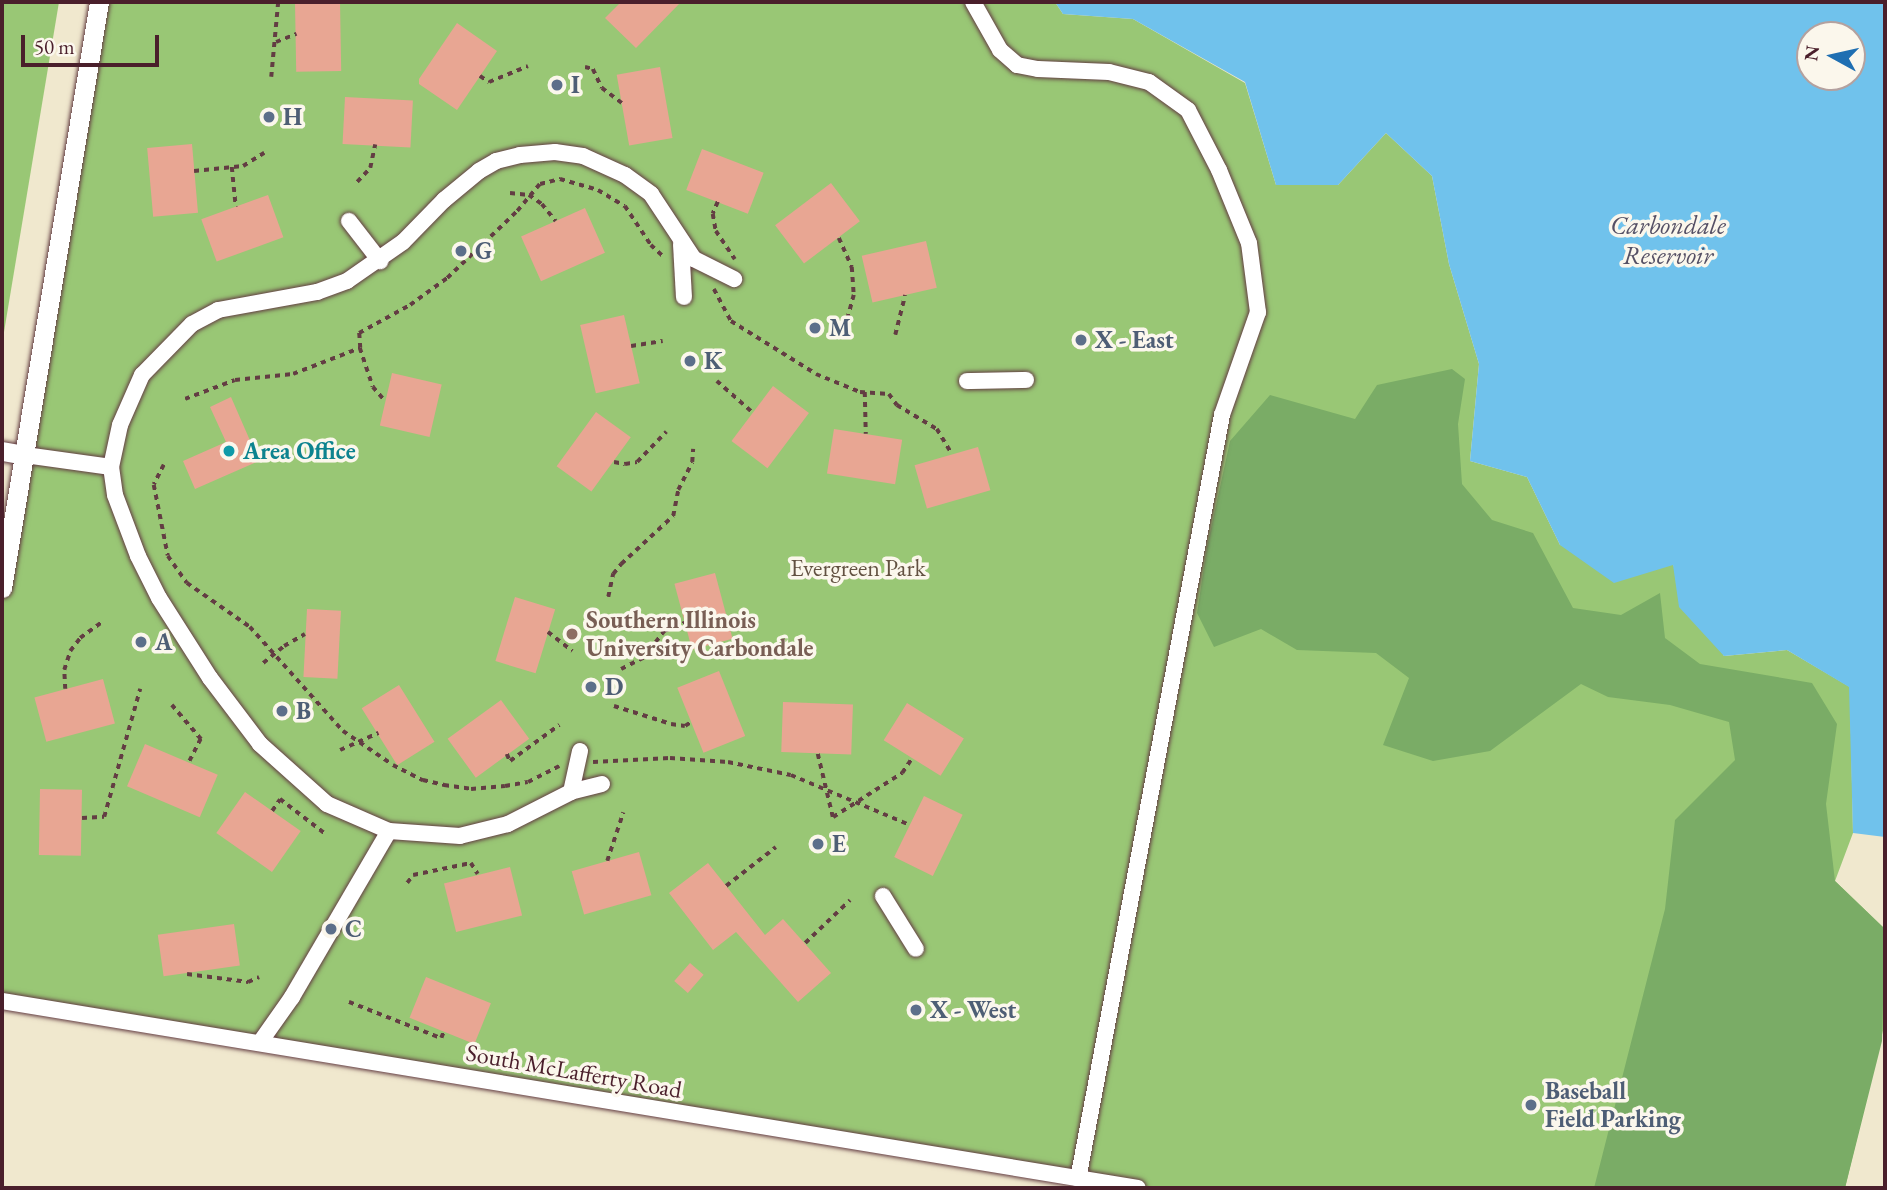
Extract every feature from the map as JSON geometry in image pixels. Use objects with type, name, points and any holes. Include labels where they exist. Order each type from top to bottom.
[{"type":"street","points":[[2,588],[99,2]]},
{"type":"street","points":[[973,2],[1000,50],[1017,65],[1038,69],[1110,72],[1136,78],[1149,82],[1188,110],[1219,170],[1249,243],[1258,312],[1222,415],[1067,1181]]},
{"type":"street","points":[[601,784],[571,792],[508,824],[460,836],[389,831],[327,804],[260,744],[210,678],[159,598],[138,556],[115,495],[111,467],[120,425],[136,384],[159,356],[192,324],[218,310],[236,305],[317,292],[347,281],[380,261],[479,171],[496,161],[555,152],[583,156],[625,175],[651,194],[694,259],[737,272]]},
{"type":"street","points":[[349,221],[380,261]]},
{"type":"street","points":[[680,238],[684,297]]},
{"type":"street","points":[[967,381],[1026,380]]},
{"type":"street","points":[[2,451],[111,467]]},
{"type":"street","points":[[571,792],[579,758]]},
{"type":"street","points":[[261,1041],[292,997],[389,831]]},
{"type":"street","points":[[883,896],[916,949]]},
{"type":"street","name":"South McLafferty Road","points":[[2,1001],[261,1041],[1067,1181],[1138,1188]]},
{"type":"path","points":[[271,77],[278,2]]},
{"type":"path","points":[[276,42],[296,34]]},
{"type":"path","points":[[480,76],[489,82],[528,66]]},
{"type":"path","points":[[585,67],[593,69],[602,88],[622,103]]},
{"type":"path","points":[[356,182],[370,168],[374,145]]},
{"type":"path","points":[[194,171],[243,166],[264,153]]},
{"type":"path","points":[[232,167],[236,207]]},
{"type":"path","points":[[385,401],[373,387],[360,348],[359,333],[410,305],[447,278],[517,211],[540,184],[560,179],[598,190],[625,206],[651,245],[667,260],[683,267]]},
{"type":"path","points":[[510,193],[529,195],[542,204],[556,221]]},
{"type":"path","points":[[718,202],[713,214],[716,231],[737,272]]},
{"type":"path","points":[[839,238],[852,267],[854,295],[848,318]]},
{"type":"path","points":[[713,288],[731,321],[816,374],[864,393],[889,394],[897,405],[937,429],[952,454]]},
{"type":"path","points":[[895,335],[905,295]]},
{"type":"path","points":[[631,346],[663,341]]},
{"type":"path","points":[[185,398],[235,380],[293,374],[360,348]]},
{"type":"path","points":[[717,381],[752,412]]},
{"type":"path","points":[[864,393],[866,434]]},
{"type":"path","points":[[614,462],[637,462],[666,432]]},
{"type":"path","points":[[608,597],[613,574],[621,564],[673,516],[677,490],[692,462],[693,449]]},
{"type":"path","points":[[164,466],[154,485],[168,556],[187,583],[250,627],[343,731],[423,780],[471,789],[528,782],[579,758],[670,758],[728,762],[792,775],[910,825]]},
{"type":"path","points":[[621,669],[643,658],[664,631],[684,622]]},
{"type":"path","points":[[65,689],[64,670],[70,651],[80,638],[101,623]]},
{"type":"path","points":[[548,632],[572,651]]},
{"type":"path","points":[[262,663],[306,635]]},
{"type":"path","points":[[82,818],[104,817],[140,688]]},
{"type":"path","points":[[172,705],[201,739],[189,763]]},
{"type":"path","points":[[614,706],[671,724],[684,726],[691,722]]},
{"type":"path","points":[[507,754],[510,761],[559,725]]},
{"type":"path","points":[[340,750],[378,733]]},
{"type":"path","points":[[818,754],[833,817],[902,772],[912,758]]},
{"type":"path","points":[[272,811],[281,799],[327,835]]},
{"type":"path","points":[[607,861],[623,813]]},
{"type":"path","points":[[726,886],[776,847]]},
{"type":"path","points":[[407,883],[414,875],[471,863],[478,874]]},
{"type":"path","points":[[805,943],[850,900]]},
{"type":"path","points":[[187,974],[248,982],[259,977]]},
{"type":"path","points":[[349,1002],[442,1038],[444,1031]]},
{"type":"green space","points":[[2,2],[59,2],[2,344]]},
{"type":"green space","name":"Evergreen Park","points":[[105,2],[1055,2],[1063,14],[1133,19],[1245,83],[1276,185],[1338,185],[1386,133],[1432,176],[1449,264],[1479,364],[1470,461],[1527,477],[1560,545],[1673,565],[1724,656],[1787,650],[1850,687],[1853,833],[1835,881],[1885,929],[1885,1022],[1845,1188],[1139,1188],[2,1001],[2,588]]},
{"type":"green space","points":[[1452,369],[1465,379],[1458,424],[1462,484],[1492,520],[1533,533],[1573,608],[1621,615],[1660,593],[1665,638],[1700,664],[1812,683],[1837,724],[1826,804],[1835,881],[1885,929],[1882,1041],[1845,1188],[1594,1188],[1665,909],[1675,820],[1735,760],[1729,722],[1670,705],[1608,697],[1581,684],[1490,751],[1433,761],[1383,745],[1409,678],[1376,653],[1297,650],[1261,629],[1214,647],[1197,613],[1207,547],[1230,441],[1270,395],[1355,419],[1377,385]]},
{"type":"water","name":"Carbondale Reservoir","points":[[1055,2],[1885,2],[1885,837],[1853,833],[1849,687],[1787,650],[1724,656],[1679,607],[1673,565],[1614,583],[1560,545],[1527,477],[1470,461],[1479,364],[1449,264],[1432,176],[1386,133],[1338,185],[1276,185],[1245,82],[1133,19],[1063,14]]},
{"type":"building","points":[[340,2],[341,71],[296,72],[295,3]]},
{"type":"building","points":[[621,2],[681,2],[636,48],[605,18]]},
{"type":"building","points":[[457,23],[497,51],[457,110],[419,84],[419,79]]},
{"type":"building","points":[[660,67],[673,138],[629,146],[617,75]]},
{"type":"building","points":[[345,97],[413,101],[410,147],[343,144]]},
{"type":"building","points":[[192,144],[198,213],[153,217],[147,148]]},
{"type":"building","points":[[702,149],[764,173],[748,214],[686,190]]},
{"type":"building","points":[[831,183],[860,221],[804,263],[775,225]]},
{"type":"building","points":[[268,195],[283,237],[217,262],[201,219]]},
{"type":"building","points":[[585,208],[605,253],[541,281],[521,236]]},
{"type":"building","points":[[926,241],[937,288],[872,303],[862,256]]},
{"type":"building","points":[[624,315],[640,383],[596,393],[580,325]]},
{"type":"building","points":[[392,373],[442,384],[430,437],[380,426]]},
{"type":"building","points":[[773,386],[809,413],[767,468],[731,441]]},
{"type":"building","name":"Area Office","points":[[231,397],[259,461],[195,489],[183,461],[226,442],[210,407]]},
{"type":"building","points":[[596,412],[631,437],[591,491],[557,466]]},
{"type":"building","points":[[834,429],[902,440],[895,484],[827,473]]},
{"type":"building","points":[[978,447],[990,490],[927,508],[915,465]]},
{"type":"building","points":[[715,573],[733,639],[692,650],[674,584]]},
{"type":"building","points":[[515,597],[555,609],[536,673],[495,661]]},
{"type":"building","points":[[307,609],[341,611],[337,679],[303,677]]},
{"type":"building","points":[[719,671],[745,736],[703,753],[677,688]]},
{"type":"building","points":[[103,679],[115,723],[46,742],[34,697]]},
{"type":"building","points":[[399,685],[435,742],[397,765],[362,708]]},
{"type":"building","points":[[501,700],[529,739],[476,778],[448,739]]},
{"type":"building","points":[[783,702],[853,704],[851,754],[781,752]]},
{"type":"building","points":[[907,703],[964,739],[941,776],[884,740]]},
{"type":"building","points":[[145,744],[218,775],[200,817],[127,786]]},
{"type":"building","points":[[40,789],[82,790],[81,856],[39,855]]},
{"type":"building","points":[[245,792],[301,831],[272,872],[216,833]]},
{"type":"building","points":[[924,796],[963,815],[933,876],[894,857]]},
{"type":"building","points":[[639,852],[651,895],[584,915],[572,871]]},
{"type":"building","points":[[708,863],[765,935],[783,919],[831,973],[798,1002],[736,932],[713,950],[669,893]]},
{"type":"building","points":[[510,867],[522,916],[456,932],[444,883]]},
{"type":"building","points":[[234,924],[240,966],[164,976],[158,935]]},
{"type":"building","points":[[690,963],[704,975],[688,993],[674,981]]},
{"type":"building","points":[[426,977],[491,1003],[474,1044],[410,1018]]},
{"type":"place","name":"I","points":[[557,85]]},
{"type":"place","name":"H","points":[[269,117]]},
{"type":"place","name":"G","points":[[461,251]]},
{"type":"place","name":"M","points":[[815,328]]},
{"type":"place","name":"X - East","points":[[1081,340]]},
{"type":"place","name":"K","points":[[690,361]]},
{"type":"place","name":"Area Office","points":[[229,451]]},
{"type":"place","name":"Southern Illinois University Carbondale","points":[[572,634]]},
{"type":"place","name":"A","points":[[141,642]]},
{"type":"place","name":"D","points":[[591,687]]},
{"type":"place","name":"B","points":[[282,711]]},
{"type":"place","name":"E","points":[[818,844]]},
{"type":"place","name":"C","points":[[331,929]]},
{"type":"place","name":"X - West","points":[[916,1010]]},
{"type":"place","name":"Baseball Field Parking","points":[[1531,1105]]}]
